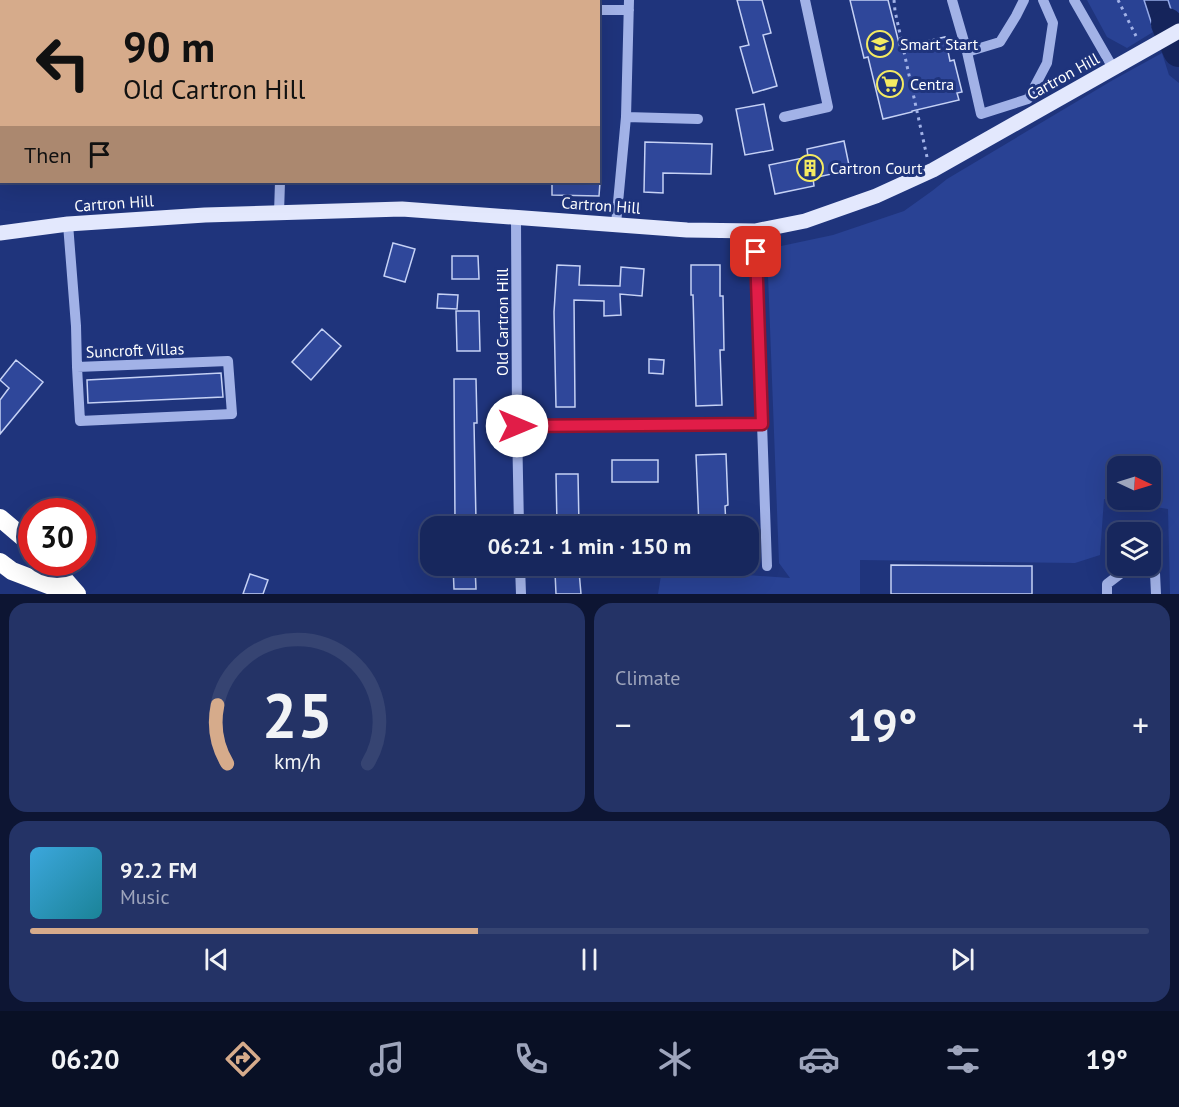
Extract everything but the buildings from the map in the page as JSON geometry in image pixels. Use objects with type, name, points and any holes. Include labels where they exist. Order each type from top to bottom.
[{"type":"highway","points":[[0,518],[18,533]]},
{"type":"highway","points":[[0,562],[12,571],[72,594]]},
{"type":"highway","points":[[61,576],[77,594]]},
{"type":"main road","name":"Cartron Hill","points":[[0,233],[68,224],[205,215],[402,209],[687,230],[755,231],[815,218],[876,196],[933,170],[1179,31]]},
{"type":"street","points":[[784,117],[828,107],[805,0]]},
{"type":"street","points":[[952,0],[981,114],[1028,99],[1047,63],[1053,23],[1043,0]]},
{"type":"street","points":[[967,52],[1000,42],[1024,0]]},
{"type":"street","points":[[1074,0],[1113,68]]},
{"type":"street","points":[[600,10],[629,5],[626,117],[616,224]]},
{"type":"street","points":[[626,117],[698,119]]},
{"type":"street","points":[[279,213],[280,183]]},
{"type":"street","name":"Old Cartron Hill","points":[[516,218],[519,516]]},
{"type":"street","name":"Suncroft Villas","points":[[68,224],[80,421],[232,414],[228,361],[77,367]]},
{"type":"street","points":[[756,252],[767,566]]},
{"type":"street","points":[[517,426],[762,424]]},
{"type":"street","points":[[1107,594],[1107,584],[1124,571],[1155,573],[1156,594]]},
{"type":"street","points":[[520,576],[521,594]]},
{"type":"path","points":[[894,0],[927,154],[933,170]]},
{"type":"path","points":[[1118,0],[1143,51]]},
{"type":"shaded area","points":[[1087,0],[1179,0],[1179,16],[1127,48],[1107,37]]},
{"type":"shaded area","points":[[1144,0],[1168,0],[1174,19],[1154,31]]},
{"type":"shaded area","points":[[1162,53],[1169,75],[1179,83],[1179,594],[1170,594],[1168,509],[1161,508],[1161,456],[1107,456],[1107,499],[1104,499],[1100,555],[1075,563],[860,560],[860,594],[658,594],[661,576],[790,578],[779,563],[767,249],[833,235],[904,211],[947,179]]},
{"type":"waterway","points":[[1167,24],[1179,51]]},
{"type":"place","name":"Smart Start","points":[[880,44]]},
{"type":"place","name":"Centra","points":[[890,84]]},
{"type":"place","name":"Cartron Court","points":[[810,168]]},
{"type":"route","points":[[517,426],[762,424],[756,252]]}]
